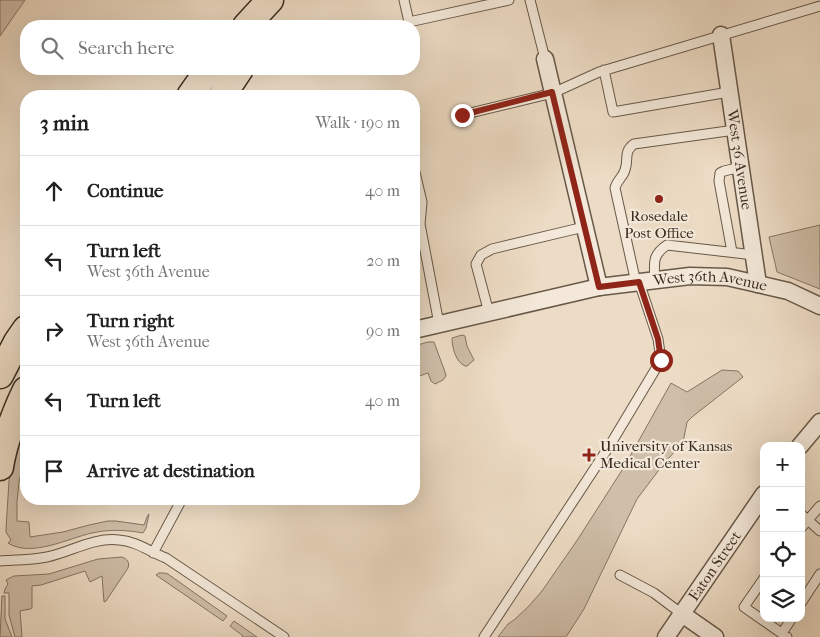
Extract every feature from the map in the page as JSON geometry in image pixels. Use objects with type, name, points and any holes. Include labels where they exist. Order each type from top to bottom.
[{"type":"main road","points":[[253,20],[264,10]]},
{"type":"main road","points":[[194,90],[205,75]]},
{"type":"main road","points":[[226,90],[236,75]]},
{"type":"main road","points":[[0,375],[20,338]]},
{"type":"main road","points":[[0,467],[12,424],[20,405]]},
{"type":"street","name":"West 36 Avenue","points":[[721,35],[758,284]]},
{"type":"street","points":[[544,59],[599,287]]},
{"type":"street","name":"West 36th Avenue","points":[[420,329],[599,287],[690,276],[727,277],[758,284],[788,291],[820,306]]},
{"type":"street","points":[[803,442],[820,422]]},
{"type":"street","name":"Eaton Street","points":[[666,637],[760,500]]},
{"type":"street","points":[[682,614],[715,637]]},
{"type":"lane","points":[[404,0],[409,20]]},
{"type":"lane","points":[[418,20],[509,0]]},
{"type":"lane","points":[[530,0],[544,59]]},
{"type":"lane","points":[[462,115],[552,92],[604,70],[820,6]]},
{"type":"lane","points":[[604,70],[612,112],[729,92]]},
{"type":"lane","points":[[484,637],[610,445],[661,360],[658,339],[643,281],[615,188],[617,181],[622,177],[625,170],[628,148],[634,144],[735,130]]},
{"type":"lane","points":[[732,252],[719,181],[720,174],[724,171],[741,167]]},
{"type":"lane","points":[[420,194],[422,202],[420,224],[439,324]]},
{"type":"lane","points":[[489,313],[476,264],[482,255],[492,249],[584,227]]},
{"type":"lane","points":[[643,281],[657,254],[667,245],[754,255]]},
{"type":"lane","points":[[153,553],[179,505]]},
{"type":"lane","points":[[820,506],[805,517],[820,531]]},
{"type":"lane","points":[[0,562],[46,557],[101,541],[119,540],[139,545],[166,558],[284,637]]},
{"type":"lane","points":[[805,597],[820,574]]},
{"type":"lane","points":[[620,575],[654,593],[682,614]]},
{"type":"lane","points":[[760,584],[744,607],[760,618]]},
{"type":"lane","points":[[766,622],[785,635],[790,622]]},
{"type":"shaded area","points":[[0,0],[25,0],[0,36]]},
{"type":"shaded area","points":[[820,225],[820,289],[777,272],[769,237]]},
{"type":"shaded area","points":[[465,336],[467,346],[474,360],[467,366],[459,361],[453,346],[452,338]]},
{"type":"shaded area","points":[[434,342],[446,376],[443,380],[435,384],[431,381],[428,373],[420,376],[420,344]]},
{"type":"shaded area","points":[[722,370],[738,371],[743,377],[687,422],[683,443],[665,462],[637,499],[584,609],[566,637],[498,637],[508,624],[528,607],[542,591],[578,539],[624,467],[671,383],[687,392]]},
{"type":"shaded area","points":[[20,437],[17,521],[29,522],[30,537],[63,532],[108,521],[144,525],[149,514],[146,528],[143,533],[118,530],[99,532],[39,548],[17,547],[8,543],[11,540],[6,532],[12,464]]},
{"type":"shaded area","points":[[122,557],[128,561],[128,568],[104,602],[102,576],[90,582],[85,571],[32,586],[32,608],[20,611],[22,637],[15,637],[9,615],[9,593],[4,593],[8,584],[6,580],[14,576],[49,574],[98,559]]},
{"type":"shaded area","points":[[159,573],[168,574],[227,616],[223,621],[156,575]]},
{"type":"shaded area","points":[[2,596],[5,596],[5,619],[12,637],[0,637]]},
{"type":"shaded area","points":[[234,621],[257,637],[242,637],[230,626]]},
{"type":"place","name":"Rosedale Post Office","points":[[659,199]]},
{"type":"place","name":"University of Kansas Medical Center","points":[[589,455]]},
{"type":"route","points":[[462,115],[552,92],[599,287],[639,282],[658,339],[661,360]]}]
